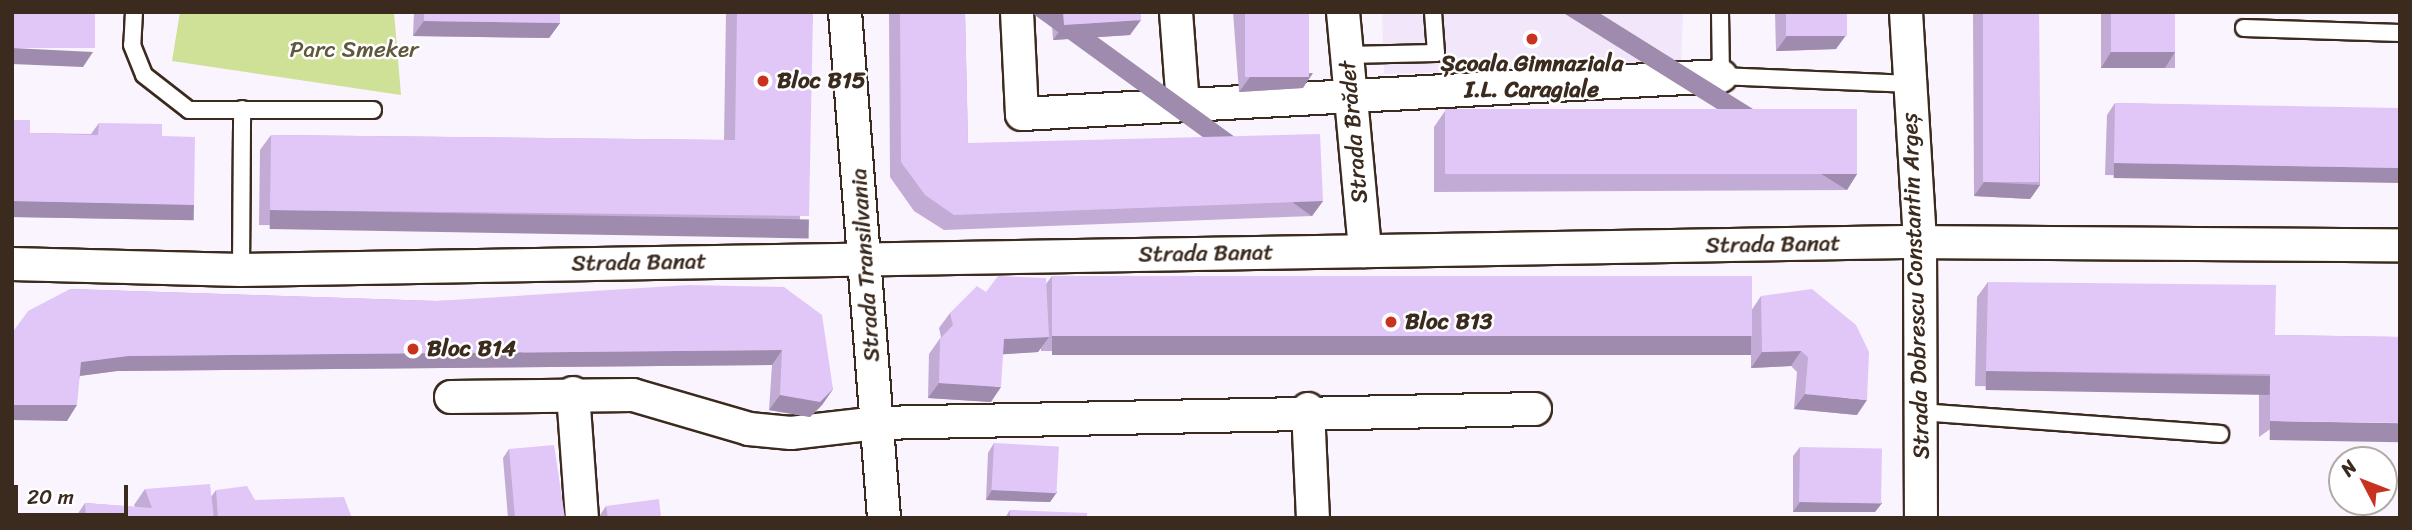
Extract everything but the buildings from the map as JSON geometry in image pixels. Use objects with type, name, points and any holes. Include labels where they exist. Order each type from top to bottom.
[{"type":"street","name":"Strada Transilvania","points":[[845,12],[867,260],[884,518]]},
{"type":"street","points":[[1017,12],[1022,114],[1721,76]]},
{"type":"street","points":[[1177,12],[1183,105]]},
{"type":"street","name":"Strada Brădet","points":[[1343,12],[1364,251]]},
{"type":"street","name":"Strada Dobrescu Constantin Argeș","points":[[1906,12],[1920,242],[1921,518]]},
{"type":"street","name":"Strada Banat","points":[[12,264],[241,270],[1920,242],[2400,246]]},
{"type":"street","points":[[573,393],[582,518]]},
{"type":"street","points":[[451,397],[573,393],[633,395],[749,429],[791,433],[878,424],[1308,409],[1535,409]]},
{"type":"street","points":[[1308,409],[1313,518]]},
{"type":"lane","points":[[134,12],[132,45],[144,75],[163,95],[188,110],[373,110]]},
{"type":"lane","points":[[1347,55],[1436,53],[1433,12]]},
{"type":"lane","points":[[1720,12],[1721,76],[1910,85]]},
{"type":"lane","points":[[2244,28],[2400,33]]},
{"type":"lane","points":[[241,270],[242,109]]},
{"type":"lane","points":[[1921,412],[2220,434]]},
{"type":"shaded area","name":"Școala Gimnaziala I.L. Caragiale","points":[[1382,12],[1683,12],[1681,65],[1384,74]]},
{"type":"green space","name":"Parc Smeker","points":[[180,12],[394,12],[401,95],[172,61]]},
{"type":"place","name":"Școala Gimnaziala I.L. Caragiale","points":[[1532,39]]},
{"type":"place","name":"Bloc B15","points":[[763,81]]},
{"type":"place","name":"Bloc B13","points":[[1391,322]]},
{"type":"place","name":"Bloc B14","points":[[413,349]]}]
